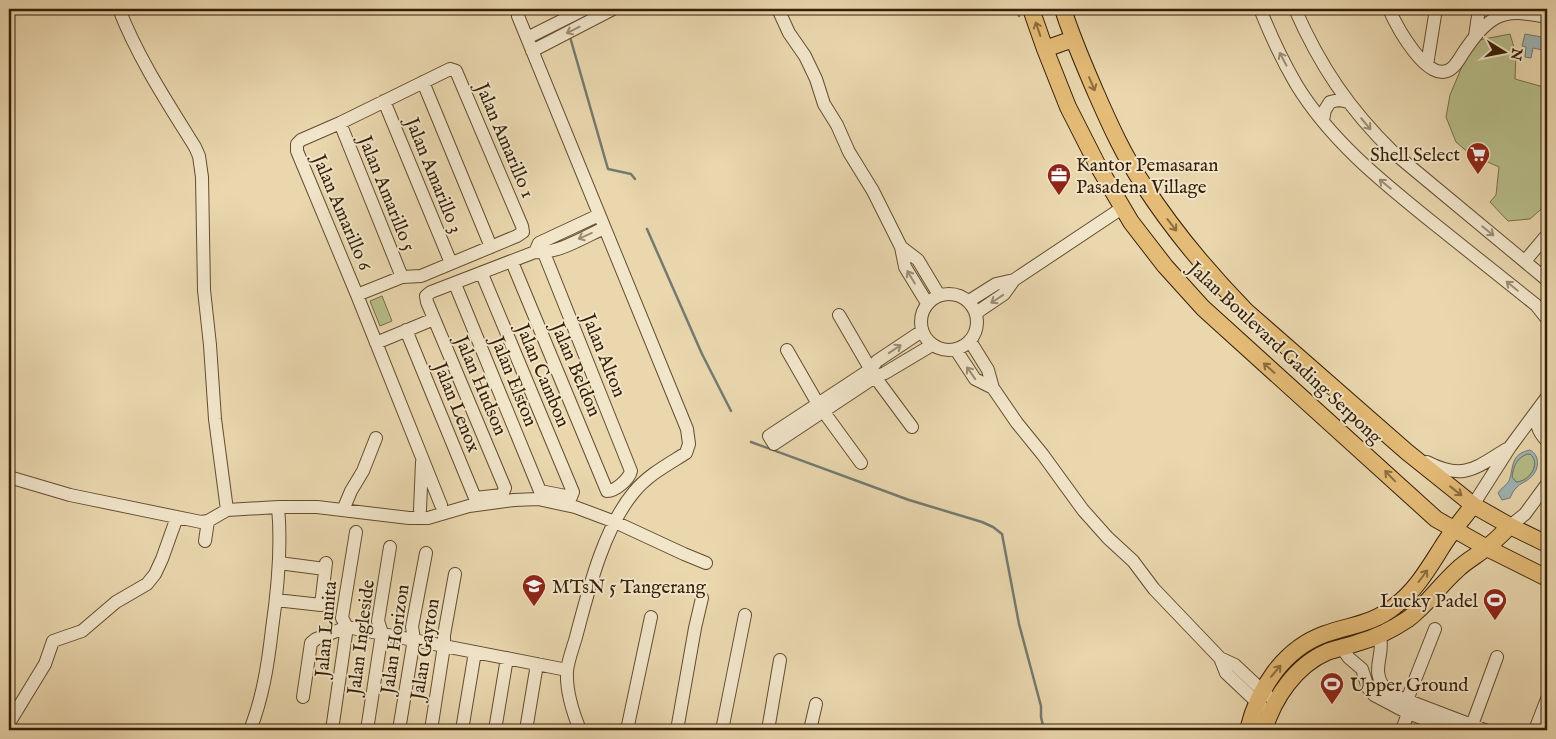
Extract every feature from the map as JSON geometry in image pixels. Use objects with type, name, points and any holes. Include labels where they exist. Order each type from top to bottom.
[{"type":"main road","name":"Jalan Boulevard Gading Serpong","points":[[1031,9],[1068,107],[1122,208],[1165,266],[1203,308],[1436,519],[1487,548],[1547,578]]},
{"type":"main road","name":"Jalan Boulevard Gading Serpong","points":[[1063,9],[1073,40],[1115,136],[1142,183],[1171,225],[1225,290],[1246,311],[1407,452],[1473,505],[1547,544]]},
{"type":"main road","points":[[1045,49],[1073,40]]},
{"type":"main road","points":[[1203,308],[1216,307],[1224,297],[1225,290]]},
{"type":"main road","points":[[1229,331],[1234,314],[1239,311],[1246,311]]},
{"type":"main road","points":[[1248,730],[1264,685],[1285,660],[1313,640],[1325,634],[1372,621],[1410,594],[1429,569],[1454,529],[1473,505]]},
{"type":"main road","points":[[1264,730],[1273,707],[1288,683],[1312,660],[1326,652],[1380,636],[1409,618],[1457,570],[1487,548],[1510,526]]},
{"type":"main road","points":[[1372,621],[1380,636]]},
{"type":"street","points":[[118,9],[149,73],[199,156],[202,183],[204,290],[215,419],[227,510]]},
{"type":"street","points":[[527,38],[584,9]]},
{"type":"street","points":[[532,51],[613,9]]},
{"type":"street","points":[[778,9],[789,33],[805,56],[816,79],[824,104],[837,125],[849,152],[873,191],[901,247],[905,267],[927,303]]},
{"type":"street","points":[[1260,9],[1276,46],[1297,85],[1351,153],[1377,178],[1536,305],[1547,319]]},
{"type":"street","points":[[1295,9],[1307,37],[1327,73],[1375,134],[1394,153],[1547,280]]},
{"type":"street","points":[[1427,65],[1436,9]]},
{"type":"street","points":[[1475,36],[1479,9]]},
{"type":"street","points":[[1392,12],[1409,45],[1436,72],[1444,72],[1454,67],[1475,36],[1494,19],[1519,11],[1547,17]]},
{"type":"street","points":[[518,16],[686,429],[689,444],[686,453],[655,472],[634,493],[604,546],[585,603],[567,670],[572,710],[580,730]]},
{"type":"street","name":"Jalan Amarillo 1","points":[[422,82],[450,70],[454,70],[458,74],[522,226],[521,234],[491,247]]},
{"type":"street","points":[[340,123],[422,82]]},
{"type":"street","name":"Jalan Beldon","points":[[422,82],[491,247],[504,265],[607,491]]},
{"type":"street","points":[[1323,120],[1325,110],[1330,102],[1339,100],[1348,102]]},
{"type":"street","name":"Jalan Amarillo 3","points":[[384,101],[451,263]]},
{"type":"street","name":"Jalan Amarillo 6","points":[[340,123],[301,140],[297,144],[297,151],[357,294],[441,505]]},
{"type":"street","name":"Jalan Amarillo 5","points":[[340,123],[402,277]]},
{"type":"street","points":[[976,313],[1004,294],[1014,280],[1122,208]]},
{"type":"street","points":[[539,253],[539,243],[599,216]]},
{"type":"street","points":[[455,284],[604,228]]},
{"type":"street","points":[[1525,261],[1547,235]]},
{"type":"street","points":[[357,294],[402,277],[421,276],[491,247]]},
{"type":"street","points":[[901,247],[918,260],[939,295]]},
{"type":"street","name":"Jalan Alton","points":[[539,253],[631,471],[629,477],[612,491],[607,491]]},
{"type":"street","name":"Jalan Cambon","points":[[482,274],[572,492],[571,497],[568,497],[540,491]]},
{"type":"street","points":[[969,301],[996,284],[1014,280]]},
{"type":"street","name":"Jalan Hudson","points":[[455,284],[431,292],[426,296],[427,302],[506,488],[502,495],[476,498]]},
{"type":"street","name":"Jalan Elston","points":[[455,284],[540,491]]},
{"type":"street","points":[[955,294],[969,301],[976,313],[978,321],[976,330],[970,341],[956,350],[939,349],[932,345],[922,331],[920,322],[927,303],[939,295],[955,294]]},
{"type":"street","points":[[839,315],[873,373],[912,427]]},
{"type":"street","points":[[376,343],[434,319]]},
{"type":"street","name":"Jalan Lenox","points":[[406,330],[476,498]]},
{"type":"street","points":[[873,373],[877,362],[922,331]]},
{"type":"street","points":[[970,341],[988,370],[993,388],[1083,510],[1108,538],[1133,561],[1154,589],[1220,658],[1226,673],[1273,707]]},
{"type":"street","points":[[771,440],[873,373],[886,373],[932,345]]},
{"type":"street","points":[[787,350],[821,408],[861,463]]},
{"type":"street","points":[[956,350],[975,379],[993,388]]},
{"type":"street","points":[[1473,505],[1510,447],[1547,397]]},
{"type":"street","points":[[1537,411],[1536,423],[1542,436],[1547,441]]},
{"type":"street","points":[[343,510],[351,491],[363,471],[376,438]]},
{"type":"street","points":[[1407,452],[1442,470],[1466,472],[1510,447]]},
{"type":"street","points":[[420,510],[422,457]]},
{"type":"street","points":[[9,478],[70,495],[201,522],[208,521],[227,510],[278,507],[317,507],[409,518],[428,518],[469,506],[538,499],[575,507],[616,522],[706,563]]},
{"type":"street","points":[[1510,526],[1525,514],[1547,484]]},
{"type":"street","points":[[250,730],[266,678],[276,600],[281,537],[278,507]]},
{"type":"street","points":[[9,723],[44,664],[53,641],[82,631],[116,602],[147,584],[162,559],[177,517]]},
{"type":"street","points":[[205,541],[208,521]]},
{"type":"street","name":"Jalan Lunita","points":[[332,730],[347,627],[342,618],[356,532]]},
{"type":"street","name":"Jalan Ingleside","points":[[367,730],[382,633],[378,621],[390,547]]},
{"type":"street","name":"Jalan Horizon","points":[[399,730],[414,639],[412,627],[426,553]]},
{"type":"street","points":[[276,600],[321,605],[325,566],[279,563]]},
{"type":"street","name":"Jalan Gayton","points":[[431,730],[444,635],[455,574]]},
{"type":"street","points":[[677,730],[702,598]]},
{"type":"street","points":[[722,730],[745,615]]},
{"type":"street","points":[[627,730],[651,616]]},
{"type":"street","points":[[303,697],[311,643],[316,639],[347,627],[567,670]]},
{"type":"street","points":[[1402,730],[1408,706],[1435,629]]},
{"type":"street","points":[[1380,636],[1382,646],[1377,666],[1382,685],[1388,692],[1408,706],[1453,730]]},
{"type":"street","points":[[1341,647],[1349,658],[1362,669],[1368,688],[1374,695],[1486,730]]},
{"type":"street","points":[[462,730],[474,652]]},
{"type":"street","points":[[1472,725],[1497,657]]},
{"type":"street","points":[[495,730],[508,658]]},
{"type":"street","points":[[768,730],[780,660]]},
{"type":"street","points":[[526,730],[537,664]]},
{"type":"street","points":[[1362,669],[1377,666]]},
{"type":"street","points":[[1535,730],[1547,699]]},
{"type":"street","points":[[810,730],[816,704]]},
{"type":"green space","points":[[1510,34],[1516,54],[1515,79],[1547,88],[1547,204],[1530,219],[1508,221],[1490,202],[1496,195],[1499,167],[1470,154],[1456,142],[1446,117],[1450,95],[1468,52],[1479,40]]},
{"type":"green space","points":[[382,296],[392,321],[380,326],[370,301]]},
{"type":"green space","points":[[1530,454],[1533,458],[1535,462],[1534,467],[1529,476],[1516,482],[1512,477],[1513,469],[1518,460]]},
{"type":"water","points":[[1525,34],[1547,38],[1547,51],[1533,48],[1531,58],[1525,57],[1526,47],[1522,46]]},
{"type":"water","points":[[1530,450],[1534,453],[1538,464],[1537,468],[1533,475],[1513,491],[1510,498],[1502,500],[1498,493],[1509,481],[1516,458]],"holes":[[[1530,454],[1535,463],[1532,472],[1525,479],[1516,482],[1512,477],[1513,469],[1518,460]]]},
{"type":"waterway","points":[[1017,9],[1019,16]]},
{"type":"waterway","points":[[570,37],[608,169],[631,174],[635,179]]},
{"type":"waterway","points":[[647,229],[702,354],[731,411]]},
{"type":"waterway","points":[[751,442],[909,500],[982,522],[1002,534],[1019,624],[1041,706],[1044,730]]},
{"type":"place","name":"Shell Select","points":[[1478,175]]},
{"type":"place","name":"Kantor Pemasaran Pasadena Village","points":[[1059,196]]},
{"type":"place","name":"MTsN 5 Tangerang","points":[[534,607]]},
{"type":"place","name":"Lucky Padel","points":[[1495,621]]},
{"type":"place","name":"Upper Ground","points":[[1332,705]]}]
